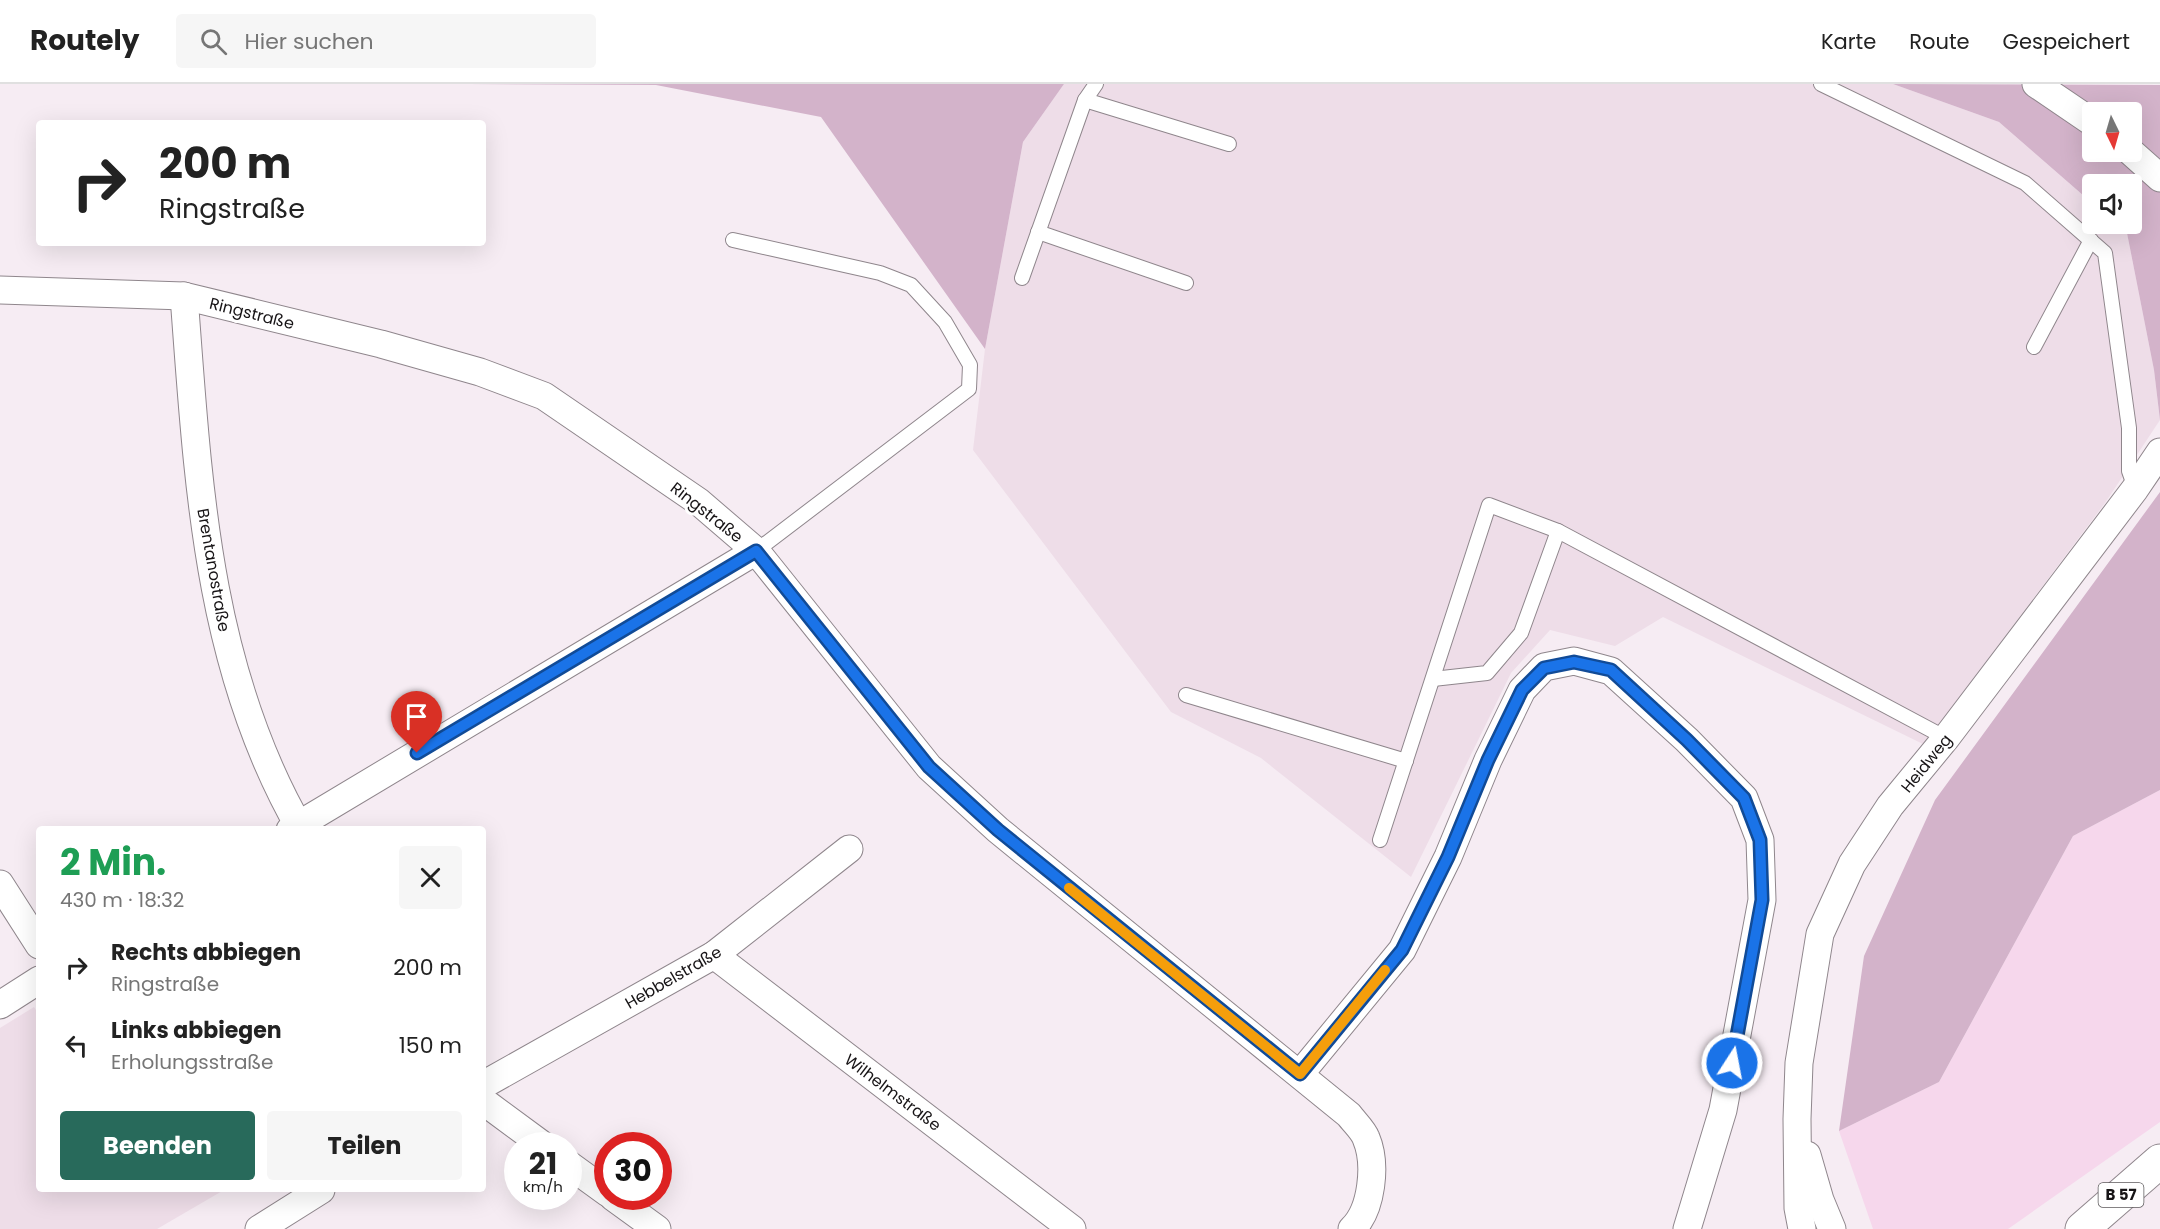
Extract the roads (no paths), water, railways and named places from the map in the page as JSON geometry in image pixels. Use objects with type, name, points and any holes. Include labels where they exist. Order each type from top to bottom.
[{"type":"main road","name":"B 57","points":[[2082,1229],[2160,1161]]},
{"type":"street","points":[[2036,84],[2082,115]]},
{"type":"street","points":[[2142,162],[2160,178]]},
{"type":"street","name":"Ringstraße","points":[[0,290],[183,296],[370,341],[480,372],[544,396],[699,502],[756,551],[929,767],[998,830],[1349,1115],[1366,1138],[1371,1162],[1371,1189],[1361,1220],[1352,1229]]},
{"type":"street","name":"Brentanostraße","points":[[183,296],[196,460],[213,581],[237,684],[269,770],[295,826]]},
{"type":"street","name":"Heidweg","points":[[1802,1229],[1798,1208],[1799,1063],[1820,934],[1852,864],[1890,806],[1946,738],[2135,489],[2160,452]]},
{"type":"street","points":[[299,826],[756,551]]},
{"type":"street","points":[[1300,1074],[1402,950],[1448,857],[1488,760],[1522,690],[1544,668],[1574,662],[1611,670],[1687,740],[1744,798],[1760,840],[1762,900],[1754,947],[1723,1110],[1687,1229]]},
{"type":"street","name":"Hebbelstraße","points":[[486,1083],[714,955],[849,849]]},
{"type":"street","points":[[0,884],[36,940]]},
{"type":"street","name":"Wilhelmstraße","points":[[714,955],[1072,1229]]},
{"type":"street","points":[[0,1005],[36,982]]},
{"type":"street","points":[[486,1103],[525,1132]]},
{"type":"street","name":"Heidweg","points":[[1797,1119],[1820,1200],[1832,1229]]},
{"type":"street","points":[[269,1226],[318,1192]]},
{"type":"street","points":[[631,1210],[657,1229]]},
{"type":"lane","points":[[1022,278],[1085,100],[1096,84]]},
{"type":"lane","points":[[1821,84],[2025,183],[2105,253],[2126,399],[2129,471],[2135,489]]},
{"type":"lane","points":[[1085,100],[1228,144]]},
{"type":"lane","points":[[1038,232],[1186,282]]},
{"type":"lane","points":[[733,240],[880,273],[911,285],[945,322],[970,365],[969,390],[756,551]]},
{"type":"lane","points":[[2034,347],[2091,240]]},
{"type":"lane","points":[[1380,840],[1489,505],[1558,531],[1946,738]]},
{"type":"lane","points":[[1433,679],[1486,673],[1521,633],[1558,531]]},
{"type":"lane","points":[[1186,695],[1406,761]]}]
